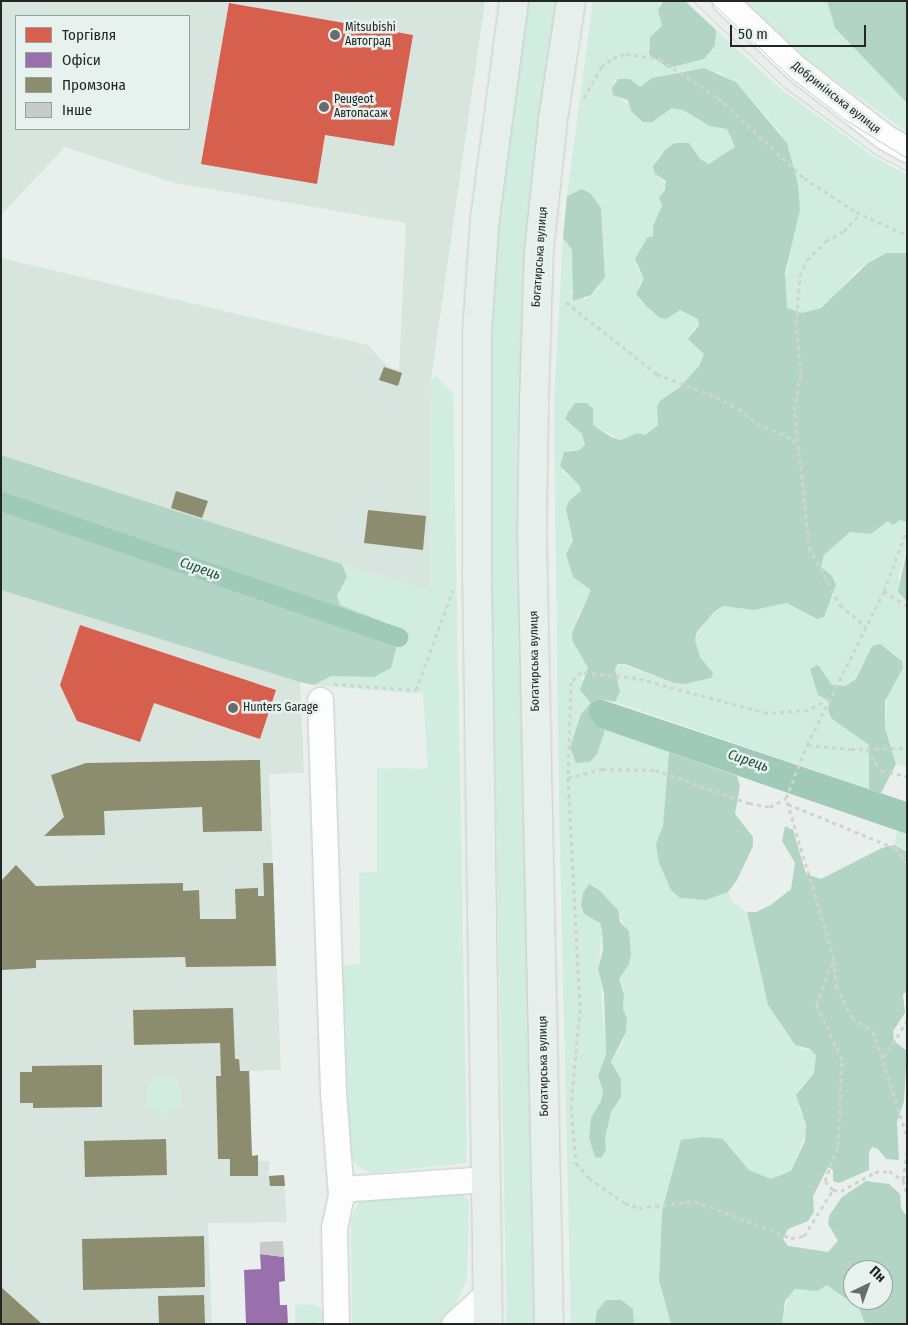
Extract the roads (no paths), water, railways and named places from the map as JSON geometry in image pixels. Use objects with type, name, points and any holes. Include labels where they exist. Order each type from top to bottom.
[{"type":"main road","points":[[488,1324],[477,576],[478,332],[486,208],[514,1]]},
{"type":"main road","name":"Богатирська вулиця","points":[[550,1324],[532,543],[534,400],[539,251],[553,120],[571,1]]},
{"type":"street","name":"Добринінська вулиця","points":[[728,4],[797,69],[885,137],[907,149]]},
{"type":"street","points":[[320,700],[332,1093],[341,1188],[334,1227],[336,1324]]},
{"type":"street","points":[[341,1188],[486,1179]]},
{"type":"street","points":[[454,1324],[487,1294]]},
{"type":"water","points":[[600,699],[907,802],[907,834],[597,727],[588,714],[591,703]]},
{"type":"waterway","name":"Сирець","points":[[1,501],[398,637]]},
{"type":"tram line","points":[[693,1],[784,87],[875,154],[907,171]]},
{"type":"tram line","points":[[710,1],[791,78],[844,119],[907,158]]},
{"type":"place","name":"Mitsubishi Автоград","points":[[335,35]]},
{"type":"place","name":"Peugeot Автопасаж","points":[[324,107]]},
{"type":"place","name":"Hunters Garage","points":[[233,708]]}]
